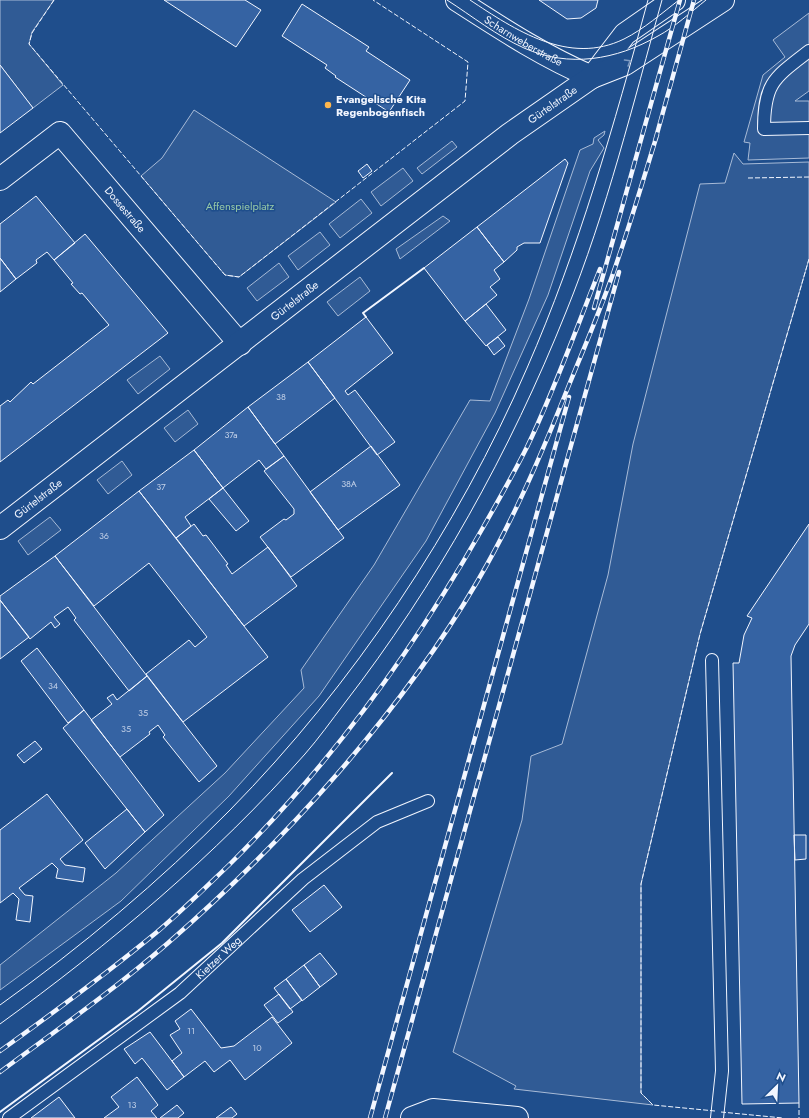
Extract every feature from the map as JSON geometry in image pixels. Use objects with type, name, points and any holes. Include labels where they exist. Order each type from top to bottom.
[{"type":"main road","name":"Scharnweberstraße","points":[[457,0],[539,52],[559,63],[592,77]]},
{"type":"main road","name":"Gürtelstraße","points":[[592,77],[625,34],[674,0]]},
{"type":"main road","name":"Gürtelstraße","points":[[0,528],[510,134],[592,77],[625,64],[723,0]]},
{"type":"main road","name":"Dossestraße","points":[[0,179],[60,133],[240,344]]},
{"type":"main road","points":[[412,1118],[432,1110],[517,1118]]},
{"type":"lane","points":[[809,52],[778,75],[769,88],[764,106],[764,129],[809,128]]},
{"type":"lane","points":[[712,660],[722,1071],[717,1118]]},
{"type":"lane","name":"Kietzer Weg","points":[[10,1118],[180,993],[303,879],[377,822],[428,801]]},
{"type":"shaded area","points":[[0,0],[54,0],[32,32],[29,44],[63,85],[33,108],[0,65]]},
{"type":"shaded area","points":[[809,13],[809,91],[795,101],[809,101],[809,158],[748,160],[750,143],[744,142],[763,75],[785,57],[773,40]]},
{"type":"shaded area","name":"Affenspielplatz","points":[[194,110],[336,202],[239,277],[225,275],[141,176],[162,158]]},
{"type":"shaded area","points":[[605,131],[604,135],[598,140],[604,148],[590,171],[548,295],[495,413],[426,541],[319,696],[229,796],[121,901],[0,990],[0,965],[116,873],[225,773],[304,688],[301,670],[374,565],[470,400],[490,401],[529,299],[580,150],[593,144],[594,138]]},
{"type":"shaded area","points":[[452,141],[457,147],[422,174],[417,168]]},
{"type":"shaded area","points":[[734,153],[743,164],[809,162],[809,259],[700,634],[641,884],[641,1093],[653,1105],[514,1089],[516,1086],[453,1052],[522,820],[531,756],[562,744],[608,575],[633,444],[700,184],[725,183]]},
{"type":"shaded area","points":[[403,168],[413,181],[381,206],[371,192]]},
{"type":"shaded area","points":[[361,199],[372,213],[340,238],[329,224]]},
{"type":"shaded area","points":[[443,216],[450,221],[400,259],[396,249]]},
{"type":"shaded area","points":[[320,232],[330,245],[298,270],[288,256]]},
{"type":"shaded area","points":[[279,263],[289,277],[257,301],[247,288]]},
{"type":"shaded area","points":[[360,277],[370,291],[338,316],[327,302]]},
{"type":"shaded area","points":[[160,356],[170,369],[138,394],[127,380]]},
{"type":"shaded area","points":[[188,410],[198,424],[175,442],[164,428]]},
{"type":"shaded area","points":[[122,461],[132,475],[108,494],[97,480]]},
{"type":"shaded area","points":[[50,517],[61,530],[28,555],[18,541]]},
{"type":"building","points":[[164,0],[245,0],[261,10],[236,47]]},
{"type":"building","points":[[539,0],[598,0],[596,8],[581,18],[567,19]]},
{"type":"building","points":[[302,4],[369,47],[366,51],[410,80],[389,112],[335,77],[336,76],[325,68],[327,65],[282,36]]},
{"type":"building","points":[[0,65],[33,108],[0,133]]},
{"type":"building","points":[[565,159],[568,163],[540,243],[524,243],[517,247],[517,250],[504,262],[477,227]]},
{"type":"building","points":[[367,164],[372,171],[363,178],[358,171]]},
{"type":"building","points":[[36,196],[75,243],[54,260],[47,252],[36,260],[37,263],[16,279],[0,258],[0,224]]},
{"type":"building","points":[[477,227],[504,262],[494,270],[500,279],[490,287],[497,295],[465,321],[424,268]]},
{"type":"building","points":[[85,234],[168,333],[0,462],[0,406],[8,400],[10,402],[31,382],[33,384],[109,325],[82,293],[80,294],[71,284],[73,283],[54,260]]},
{"type":"building","points":[[0,258],[16,279],[0,292]]},
{"type":"building","points":[[486,304],[506,330],[486,346],[465,321]]},
{"type":"building","points":[[366,317],[393,353],[345,391],[348,395],[355,390],[395,442],[377,455],[308,362]]},
{"type":"building","points":[[498,337],[505,346],[494,355],[487,345]]},
{"type":"building","points":[[308,362],[335,398],[275,444],[248,407]]},
{"type":"building","points":[[248,407],[284,456],[266,469],[259,460],[223,488],[194,450]]},
{"type":"building","points":[[371,446],[400,485],[338,530],[310,492]]},
{"type":"building","points":[[194,450],[223,488],[185,517],[191,526],[176,538],[139,491]]},
{"type":"building","points":[[284,456],[344,538],[291,577],[260,537],[284,519],[286,520],[294,514],[294,509],[264,471]]},
{"type":"building","points":[[223,488],[249,521],[236,531],[209,499]]},
{"type":"building","points":[[139,491],[268,657],[183,722],[146,674],[189,640],[195,647],[207,637],[149,563],[94,606],[55,556]]},
{"type":"building","points":[[194,524],[203,536],[206,535],[228,564],[226,565],[232,574],[268,547],[297,586],[244,626],[176,538]]},
{"type":"building","points":[[809,524],[809,624],[795,645],[791,656],[799,1103],[742,1104],[733,663],[739,663],[744,635],[752,618],[747,616]]},
{"type":"building","points":[[55,556],[147,676],[129,691],[74,620],[76,618],[68,607],[54,617],[60,624],[55,628],[51,622],[30,639],[0,600],[0,596]]},
{"type":"building","points":[[0,600],[29,637],[0,659]]},
{"type":"building","points":[[37,648],[84,710],[68,723],[21,661]]},
{"type":"building","points":[[147,676],[217,766],[199,782],[163,737],[165,735],[158,725],[149,732],[150,734],[120,757],[91,720],[112,704],[107,698],[113,694],[117,700]]},
{"type":"building","points":[[84,710],[164,815],[145,832],[63,728]]},
{"type":"building","points":[[35,741],[42,749],[24,763],[17,755]]},
{"type":"building","points":[[47,794],[83,840],[60,859],[65,865],[85,868],[83,882],[56,878],[58,869],[52,863],[19,888],[25,895],[33,896],[30,922],[16,920],[19,899],[13,893],[0,903],[0,830]]},
{"type":"building","points":[[127,809],[145,832],[105,869],[85,843]]},
{"type":"building","points":[[794,835],[806,835],[806,859],[795,860]]},
{"type":"building","points":[[324,885],[342,907],[310,932],[292,910]]},
{"type":"building","points":[[320,953],[337,974],[320,987],[304,965]]},
{"type":"building","points":[[304,965],[320,987],[302,1001],[286,979]]},
{"type":"building","points":[[286,979],[302,1000],[290,1009],[274,988]]},
{"type":"building","points":[[279,994],[293,1012],[278,1023],[264,1005]]},
{"type":"building","points":[[191,1009],[221,1048],[234,1046],[272,1017],[292,1043],[245,1080],[230,1060],[214,1072],[205,1061],[184,1077],[172,1061],[182,1053],[170,1035],[180,1029],[175,1021]]},
{"type":"building","points":[[150,1032],[184,1077],[167,1090],[142,1058],[135,1064],[124,1049]]},
{"type":"building","points":[[137,1077],[158,1105],[151,1111],[157,1118],[104,1118],[119,1107],[111,1097]]},
{"type":"building","points":[[59,1097],[75,1118],[31,1118]]},
{"type":"building","points":[[177,1105],[184,1113],[178,1118],[160,1118]]},
{"type":"building","points":[[231,1107],[237,1114],[232,1118],[216,1118]]},
{"type":"tram line","points":[[447,0],[494,32],[524,48],[558,58],[575,59],[609,56],[642,44],[671,28],[706,0]]},
{"type":"tram line","points":[[470,0],[505,23],[524,33],[543,41],[583,49],[603,46],[624,39],[646,26],[679,0]]},
{"type":"tram line","points":[[0,1005],[90,937],[119,913],[176,863],[230,810],[275,762],[318,711],[359,658],[435,545],[469,487],[499,428],[546,323],[594,186],[622,94],[648,0]]},
{"type":"tram line","points":[[0,1024],[41,994],[160,897],[198,863],[271,792],[315,742],[378,659],[410,612],[440,565],[495,466],[521,416],[566,312],[581,274],[607,196],[662,0]]},
{"type":"railway","points":[[594,308],[680,0]]},
{"type":"railway","points":[[655,141],[694,0]]},
{"type":"railway","points":[[0,1072],[127,977],[168,943],[254,863],[337,774],[376,728],[446,632],[477,582],[503,534],[527,485],[548,436],[613,275],[657,135]]},
{"type":"railway","points":[[0,1051],[60,1008],[176,916],[267,826],[302,787],[367,706],[398,663],[455,576],[516,468],[547,403],[600,269]]},
{"type":"railway","points":[[385,1118],[619,272]]},
{"type":"railway","points":[[370,1118],[569,397]]},
{"type":"fence","points":[[54,0],[32,33],[29,44],[225,275],[239,277],[465,101],[468,62],[373,0]]},
{"type":"fence","points":[[748,178],[809,177]]},
{"type":"fence","points":[[715,1111],[653,1105],[641,1093],[641,884],[700,634],[809,259]]},
{"type":"fence","points":[[799,1103],[799,1118]]},
{"type":"fence","points":[[721,1112],[783,1118]]},
{"type":"wall","points":[[366,317],[363,313],[424,268]]},
{"type":"wall","points":[[0,1112],[138,1011],[222,943],[392,773]]},
{"type":"place","name":"Evangelische Kita Regenbogenfisch","points":[[328,105]]}]
